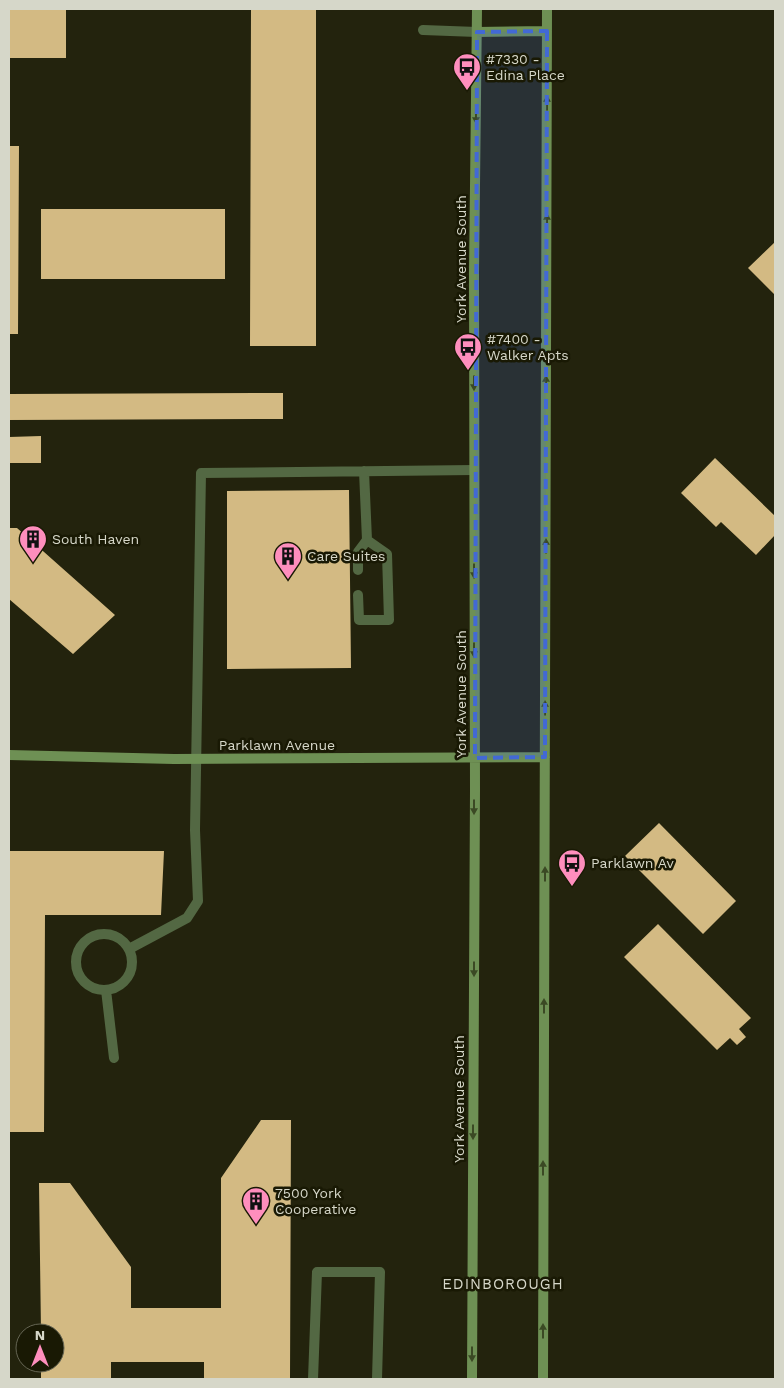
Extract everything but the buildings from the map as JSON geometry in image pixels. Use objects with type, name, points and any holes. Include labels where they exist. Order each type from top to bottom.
[{"type":"street","name":"York Avenue South","points":[[472,1379],[474,274],[477,9]]},
{"type":"street","points":[[542,1379],[547,9]]},
{"type":"street","points":[[477,32],[546,31]]},
{"type":"street","name":"Parklawn Avenue","points":[[9,755],[196,759],[545,757]]},
{"type":"lane","points":[[423,30],[477,32]]},
{"type":"lane","points":[[129,949],[187,918],[198,901],[195,830],[201,473],[474,470]]},
{"type":"lane","points":[[358,570],[358,552],[366,540],[364,472]]},
{"type":"lane","points":[[358,595],[359,620],[389,620],[387,554],[366,540]]},
{"type":"lane","points":[[107,934],[116,936],[124,942],[132,958],[132,967],[129,976],[123,983],[115,988],[106,990],[97,990],[89,986],[82,979],[76,962],[82,945],[89,938],[107,934]]},
{"type":"lane","points":[[106,990],[114,1058]]},
{"type":"lane","points":[[313,1379],[317,1272],[380,1272],[377,1379]]},
{"type":"highlighted area","points":[[547,31],[545,757],[475,758],[477,32]]},
{"type":"place","name":"#7330 - Edina Place","points":[[467,91]]},
{"type":"place","name":"#7400 - Walker Apts","points":[[468,371]]},
{"type":"place","name":"South Haven","points":[[33,563]]},
{"type":"place","name":"Care Suites","points":[[288,580]]},
{"type":"place","name":"Parklawn Av","points":[[572,887]]},
{"type":"place","name":"7500 York Cooperative","points":[[256,1225]]},
{"type":"district","name":"EDINBOROUGH","points":[[503,1284]]}]
